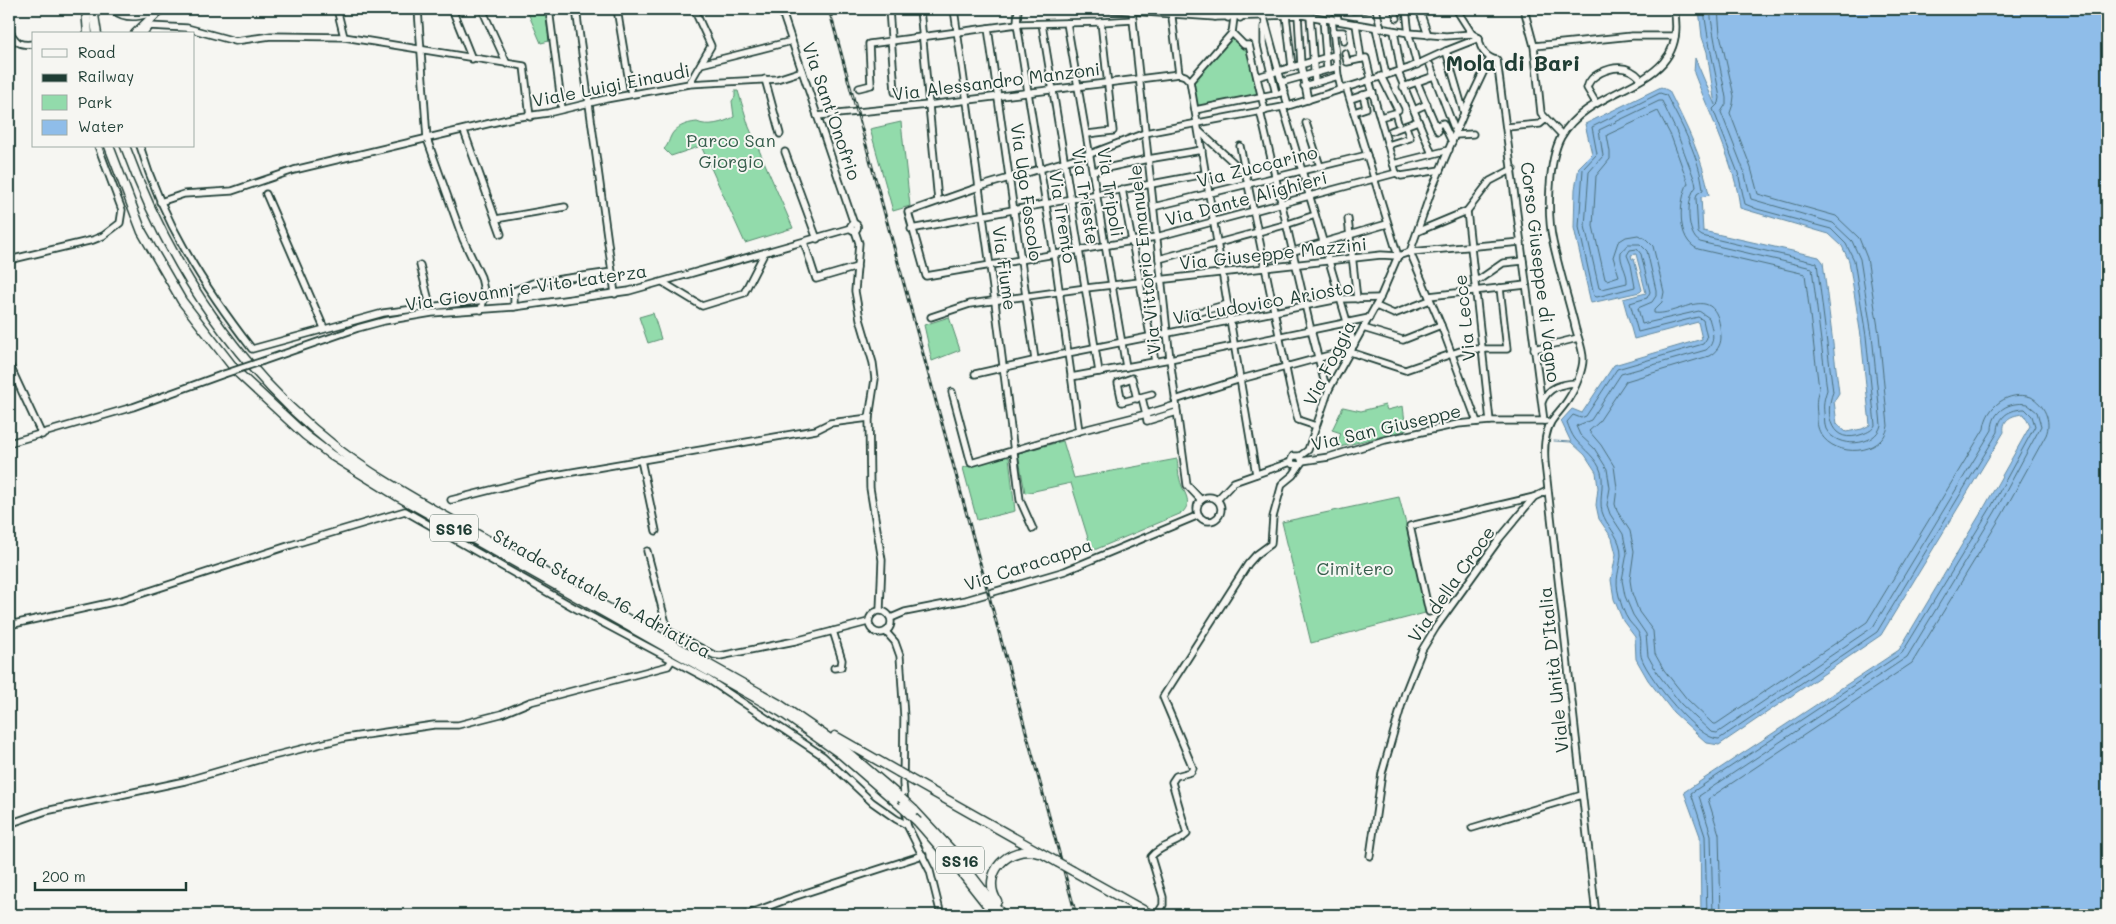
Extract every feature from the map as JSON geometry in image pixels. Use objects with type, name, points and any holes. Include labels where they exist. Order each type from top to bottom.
[{"type":"highway","points":[[86,9],[88,32]]},
{"type":"highway","points":[[93,9],[97,32]]},
{"type":"highway","points":[[114,9],[125,15],[134,16],[162,9]]},
{"type":"highway","points":[[137,32],[162,9]]},
{"type":"highway","name":"Strada Statale 16 Adriatica","points":[[111,148],[142,232],[182,301],[237,372],[305,435],[331,455],[391,492],[781,712],[856,766],[918,822],[954,863],[995,915]]},
{"type":"highway","name":"Strada Statale 16 Adriatica","points":[[126,148],[158,224],[206,309],[238,353],[288,406],[338,449],[385,482],[674,644],[801,718],[857,759],[914,810],[955,854],[1002,915]]},
{"type":"highway","points":[[801,718],[901,770],[910,779],[1152,915]]},
{"type":"highway","points":[[1007,915],[992,893],[991,882],[1001,861],[1011,853],[1032,851],[1058,862]]},
{"type":"street","points":[[337,9],[344,37]]},
{"type":"street","points":[[418,9],[427,138],[463,239],[481,277],[484,297],[481,310]]},
{"type":"street","points":[[452,9],[472,59]]},
{"type":"street","points":[[482,9],[507,64]]},
{"type":"street","points":[[549,9],[562,109]]},
{"type":"street","points":[[576,9],[615,294]]},
{"type":"street","points":[[617,9],[631,94]]},
{"type":"street","points":[[689,84],[712,46],[694,9]]},
{"type":"street","name":"Via Sant'Onofrio","points":[[781,9],[859,243],[855,290],[860,319],[874,363],[875,379],[869,418],[870,488],[882,560],[880,610]]},
{"type":"street","points":[[889,9],[895,92]]},
{"type":"street","points":[[920,9],[938,201]]},
{"type":"street","name":"Via Fiume","points":[[954,9],[988,265],[995,302],[1020,500],[1033,529]]},
{"type":"street","name":"Via Trento","points":[[1018,9],[1016,24],[1060,292],[1079,431]]},
{"type":"street","points":[[1102,9],[1171,11],[1215,18],[1264,17],[1292,13],[1409,33],[1446,36],[1472,34]]},
{"type":"street","points":[[1214,9],[1215,18]]},
{"type":"street","points":[[1227,9],[1234,18]]},
{"type":"street","points":[[1190,82],[1232,33],[1234,18],[1238,9]]},
{"type":"street","points":[[1336,9],[1333,32],[1338,76],[1351,100],[1398,256]]},
{"type":"street","points":[[1353,10],[1365,9]]},
{"type":"street","points":[[1376,9],[1384,75],[1398,110]]},
{"type":"street","points":[[1394,9],[1396,18]]},
{"type":"street","points":[[1406,9],[1409,33],[1417,65]]},
{"type":"street","points":[[1420,9],[1428,35]]},
{"type":"street","points":[[1456,9],[1472,34],[1479,38],[1482,48],[1490,58],[1464,113],[1423,210],[1419,231],[1410,252],[1441,325],[1477,422]]},
{"type":"street","points":[[1524,9],[1534,46],[1542,113],[1562,135]]},
{"type":"street","points":[[1548,422],[1570,398],[1583,358],[1552,240],[1552,167],[1556,148],[1562,135],[1583,112],[1596,103],[1641,80],[1659,69],[1666,62],[1673,48],[1675,36],[1674,9]]},
{"type":"street","name":"Via Vittorio Emanuele","points":[[1132,11],[1156,237],[1163,280],[1170,359],[1187,485],[1201,500]]},
{"type":"street","points":[[1171,11],[1180,74],[1185,76],[1190,82],[1256,474]]},
{"type":"street","points":[[1292,13],[1302,76],[1308,100]]},
{"type":"street","points":[[1292,13],[1292,67]]},
{"type":"street","points":[[1310,16],[1315,82]]},
{"type":"street","points":[[1264,17],[1285,92],[1286,106],[1301,170],[1352,349]]},
{"type":"street","points":[[1264,17],[1264,44],[1276,94]]},
{"type":"street","points":[[1323,19],[1327,69]]},
{"type":"street","points":[[859,88],[871,85],[869,44],[1016,24],[1133,20]]},
{"type":"street","points":[[1087,134],[1113,131],[1101,22]]},
{"type":"street","name":"Via Tripoli","points":[[1067,23],[1126,367]]},
{"type":"street","name":"Via Trieste","points":[[1042,24],[1099,372]]},
{"type":"street","points":[[1356,24],[1361,59]]},
{"type":"street","points":[[144,32],[149,26],[187,28],[235,41],[271,36],[344,37],[420,51],[524,66],[530,117]]},
{"type":"street","name":"Via Ugo Foscolo","points":[[988,28],[1035,360]]},
{"type":"street","points":[[9,31],[17,43],[22,45],[32,44]]},
{"type":"street","points":[[1394,31],[1403,86],[1432,154]]},
{"type":"street","points":[[1333,32],[1343,32],[1344,42]]},
{"type":"street","points":[[1232,33],[1244,45],[1249,45],[1262,97],[1262,111],[1275,177],[1288,224],[1318,358],[1329,389]]},
{"type":"street","points":[[1534,46],[1632,36],[1675,36]]},
{"type":"street","points":[[1205,174],[911,229],[908,212],[1010,177],[1090,154],[1145,133],[1262,111],[1308,100],[1429,62],[1446,51],[1479,38]]},
{"type":"street","points":[[701,64],[792,41]]},
{"type":"street","points":[[1446,51],[1464,113]]},
{"type":"street","points":[[1345,53],[1347,62],[1366,58],[1373,92],[1396,173]]},
{"type":"street","points":[[1257,77],[1335,56]]},
{"type":"street","name":"Corso Giuseppe di Vagno","points":[[1490,58],[1498,60],[1534,349],[1542,402],[1548,422]]},
{"type":"street","points":[[1429,62],[1455,134]]},
{"type":"street","points":[[1282,82],[1337,67]]},
{"type":"street","points":[[1596,103],[1587,88],[1591,79],[1597,75],[1620,67],[1631,70],[1641,80]]},
{"type":"street","name":"Viale Luigi Einaudi","points":[[160,202],[184,194],[232,191],[294,170],[464,131],[512,118],[530,117],[589,102],[689,84],[777,79],[802,71]]},
{"type":"street","name":"Via Alessandro Manzoni","points":[[817,116],[928,106],[1180,74]]},
{"type":"street","points":[[1304,86],[1338,76]]},
{"type":"street","points":[[1403,86],[1434,76]]},
{"type":"street","points":[[765,79],[780,134]]},
{"type":"street","points":[[1417,82],[1437,128],[1443,123],[1452,142]]},
{"type":"street","points":[[1195,110],[1285,92]]},
{"type":"street","points":[[1351,100],[1373,92]]},
{"type":"street","points":[[1354,112],[1366,108],[1363,96]]},
{"type":"street","points":[[1248,100],[1250,113]]},
{"type":"street","points":[[1232,103],[1236,116]]},
{"type":"street","points":[[1414,110],[1427,104]]},
{"type":"street","points":[[1217,106],[1221,118]]},
{"type":"street","points":[[1380,117],[1395,113],[1398,123]]},
{"type":"street","points":[[1506,127],[1540,124],[1546,119]]},
{"type":"street","points":[[1390,131],[1406,127],[1418,121]]},
{"type":"street","points":[[1306,123],[1320,166]]},
{"type":"street","points":[[1388,146],[1410,138],[1406,127]]},
{"type":"street","points":[[464,131],[501,234]]},
{"type":"street","points":[[1198,131],[1246,174]]},
{"type":"street","points":[[1455,134],[1473,134]]},
{"type":"street","points":[[1240,146],[1264,268],[1298,420],[1316,426]]},
{"type":"street","points":[[9,260],[93,240],[103,236],[120,223],[122,210],[99,148]]},
{"type":"street","points":[[141,148],[160,202],[183,249],[199,276],[252,349],[383,313],[514,291],[533,283],[612,272]]},
{"type":"street","points":[[1092,171],[1202,150]]},
{"type":"street","points":[[1393,164],[1449,150]]},
{"type":"street","points":[[785,152],[817,239]]},
{"type":"street","name":"Via Zuccarino","points":[[1153,207],[1367,155]]},
{"type":"street","points":[[1419,231],[1467,212],[1490,181],[1513,169]]},
{"type":"street","name":"Via Dante Alighieri","points":[[911,229],[926,276],[1156,237],[1396,173],[1401,176],[1440,170]]},
{"type":"street","points":[[1122,189],[1155,361]]},
{"type":"street","points":[[266,194],[324,328]]},
{"type":"street","points":[[496,220],[565,207]]},
{"type":"street","name":"Via Lecce","points":[[1467,212],[1490,422]]},
{"type":"street","points":[[1159,259],[1315,215]]},
{"type":"street","points":[[1348,219],[1357,299]]},
{"type":"street","points":[[1263,260],[1387,224]]},
{"type":"street","name":"Via Giovanni e Vito Laterza","points":[[9,443],[133,408],[263,360],[384,321],[615,294],[664,283],[853,227]]},
{"type":"street","points":[[804,242],[816,279],[857,267]]},
{"type":"street","name":"Via Giuseppe Mazzini","points":[[931,317],[970,304],[1086,288],[1381,255],[1398,256],[1410,252],[1521,242]]},
{"type":"street","points":[[664,283],[702,306],[744,293],[764,254]]},
{"type":"street","name":"Via Foggia","points":[[1300,461],[1308,450],[1329,389],[1376,306],[1398,256]]},
{"type":"street","points":[[1475,280],[1480,279],[1503,262],[1523,261]]},
{"type":"street","points":[[420,265],[430,305]]},
{"type":"street","points":[[1376,306],[1394,314],[1429,298],[1526,285]]},
{"type":"street","points":[[952,392],[971,463],[1079,431],[1146,414],[1240,379],[1352,349],[1405,370],[1466,349],[1507,349],[1500,288]]},
{"type":"street","points":[[514,291],[514,307]]},
{"type":"street","name":"Via Ludovico Ariosto","points":[[975,374],[1068,353],[1339,299],[1380,298]]},
{"type":"street","points":[[1186,316],[1228,304]]},
{"type":"street","points":[[1071,377],[1170,359],[1369,318]]},
{"type":"street","points":[[1363,328],[1403,340],[1441,325]]},
{"type":"street","points":[[1534,349],[1578,338]]},
{"type":"street","points":[[9,364],[42,435]]},
{"type":"street","points":[[1152,394],[1139,398],[1122,402],[1118,383],[1132,378],[1139,398],[1146,414],[1147,421],[1177,412]]},
{"type":"street","points":[[1542,402],[1551,390],[1558,385],[1576,383]]},
{"type":"street","points":[[451,500],[538,478],[816,430],[830,423],[869,418]]},
{"type":"street","name":"Via San Giuseppe","points":[[1291,462],[1293,456],[1300,461],[1330,457],[1405,435],[1477,422],[1548,422]]},
{"type":"street","name":"Viale Unità D'Italia","points":[[1548,422],[1544,449],[1547,491],[1560,584],[1596,915]]},
{"type":"street","points":[[640,460],[656,531]]},
{"type":"street","points":[[1157,915],[1163,905],[1163,897],[1151,857],[1156,850],[1180,840],[1187,834],[1172,782],[1176,776],[1191,772],[1193,768],[1162,697],[1248,564],[1256,555],[1271,544],[1273,517],[1282,484],[1292,475],[1300,461]]},
{"type":"street","name":"Via San Giuseppe","points":[[1291,462],[1296,466],[1300,461]]},
{"type":"street","name":"Via San Giuseppe","points":[[1217,500],[1234,482],[1291,462]]},
{"type":"street","name":"Via della Croce","points":[[1370,856],[1382,773],[1405,693],[1422,650],[1450,606],[1500,538],[1534,497],[1547,491]]},
{"type":"street","points":[[1207,497],[1217,500],[1221,511],[1217,518],[1205,520],[1199,515],[1197,507],[1201,500],[1207,497]]},
{"type":"street","points":[[1450,606],[1429,612],[1410,526],[1534,497]]},
{"type":"street","points":[[9,625],[130,598],[291,545],[405,512],[575,608],[706,678],[822,756],[872,802],[907,825]]},
{"type":"street","name":"Via Caracappa","points":[[891,618],[905,612],[966,600],[1065,571],[1199,515]]},
{"type":"street","points":[[647,551],[668,631],[714,655],[720,656],[759,649],[868,622],[873,612],[880,610],[886,612],[891,618],[891,626],[886,632]]},
{"type":"street","points":[[868,622],[874,632],[886,632],[895,642],[900,656],[904,717],[901,770],[907,825],[930,871],[941,915]]},
{"type":"street","points":[[833,631],[842,660],[841,667],[834,668]]},
{"type":"street","points":[[9,824],[46,810],[184,781],[344,738],[434,725],[458,724],[501,714],[530,702],[668,666],[672,660]]},
{"type":"street","points":[[1472,828],[1582,795]]},
{"type":"street","points":[[746,915],[793,897],[923,855]]},
{"type":"green space","points":[[530,9],[545,9],[549,41],[541,43],[528,13]]},
{"type":"green space","points":[[1232,35],[1248,46],[1260,97],[1199,109],[1195,106],[1191,82]]},
{"type":"green space","name":"Parco San Giorgio","points":[[735,91],[738,91],[749,127],[793,228],[745,243],[701,146],[671,156],[664,149],[674,131],[681,126],[697,122],[715,124],[734,117],[732,101],[735,97]]},
{"type":"green space","points":[[901,122],[910,206],[893,211],[870,129]]},
{"type":"green space","points":[[653,313],[661,339],[648,343],[639,317]]},
{"type":"green space","points":[[949,317],[960,350],[932,361],[924,325]]},
{"type":"green space","points":[[1385,405],[1387,410],[1403,406],[1406,430],[1336,448],[1341,433],[1332,430],[1343,407],[1361,411]]},
{"type":"green space","points":[[1063,441],[1074,478],[1177,459],[1181,485],[1187,497],[1185,509],[1182,513],[1092,551],[1071,483],[1025,493],[1018,453]]},
{"type":"green space","points":[[1005,453],[1009,457],[1015,511],[977,520],[963,468]]},
{"type":"green space","name":"Cimitero","points":[[1399,497],[1429,612],[1311,643],[1282,522]]},
{"type":"water","points":[[1699,9],[2107,9],[2107,915],[1701,915],[1700,836],[1684,792],[1899,650],[1985,506],[2030,426],[2024,414],[2016,415],[2006,421],[2004,432],[1881,635],[1719,745],[1707,743],[1673,712],[1648,680],[1636,659],[1635,637],[1623,621],[1614,599],[1611,580],[1616,554],[1612,538],[1599,519],[1596,505],[1598,488],[1596,472],[1585,455],[1571,442],[1561,421],[1572,409],[1582,413],[1614,365],[1702,339],[1698,322],[1634,339],[1623,299],[1646,293],[1636,254],[1631,255],[1632,259],[1634,259],[1642,290],[1591,303],[1574,228],[1575,189],[1579,167],[1592,154],[1585,124],[1661,87],[1669,91],[1682,116],[1703,168],[1709,195],[1701,197],[1703,231],[1819,257],[1823,262],[1839,393],[1834,401],[1837,424],[1846,432],[1862,429],[1870,425],[1861,336],[1849,261],[1842,246],[1829,234],[1740,208],[1728,157],[1694,73],[1695,58],[1715,105],[1707,52],[1702,37]]},
{"type":"waterway","points":[[1554,441],[1571,442]]},
{"type":"tunnel","points":[[1344,41],[1345,53]]},
{"type":"railway","points":[[829,9],[1076,915]]},
{"type":"district","name":"Mola di Bari","points":[[1513,62]]}]
